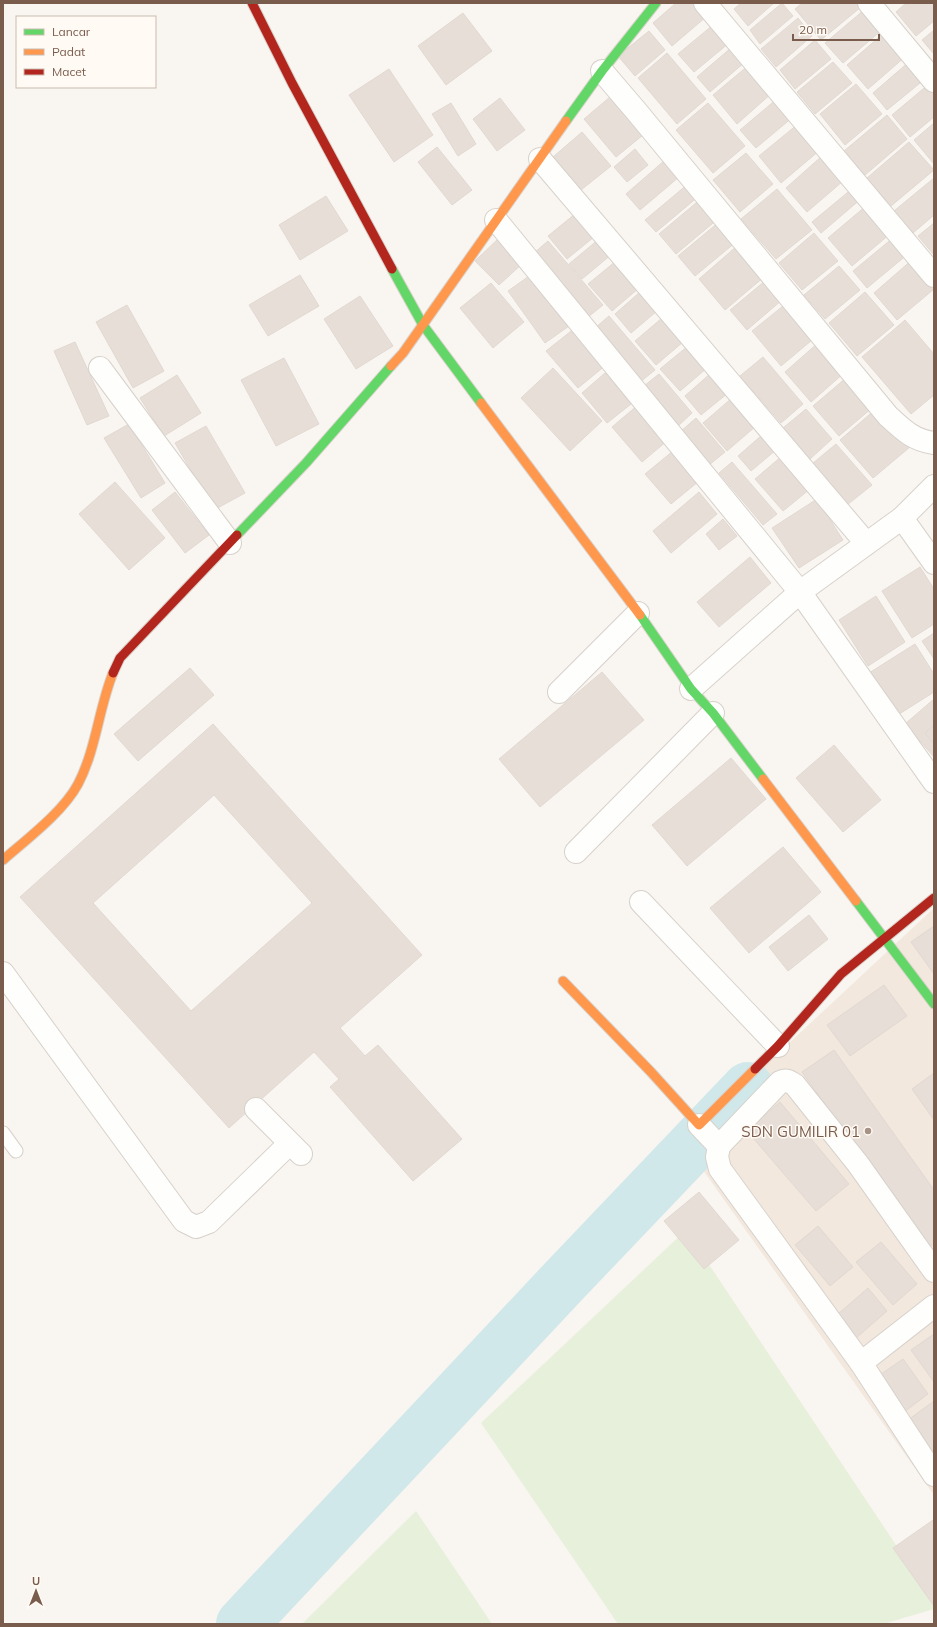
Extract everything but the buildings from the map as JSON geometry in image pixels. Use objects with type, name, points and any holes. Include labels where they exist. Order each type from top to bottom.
[{"type":"street","points":[[252,3],[292,83],[423,325],[638,613],[691,689],[713,713],[934,1004]]},
{"type":"street","points":[[3,860],[55,813],[78,784],[94,740],[110,681],[120,658],[311,458],[403,353],[602,71],[656,3]]},
{"type":"street","points":[[705,3],[934,276]]},
{"type":"street","points":[[870,3],[934,81]]},
{"type":"street","points":[[602,71],[638,112],[888,416],[907,434],[934,443]]},
{"type":"street","points":[[540,159],[866,543]]},
{"type":"street","points":[[496,220],[800,592],[934,782]]},
{"type":"street","points":[[100,368],[230,543]]},
{"type":"street","points":[[691,689],[800,592],[902,518],[934,486]]},
{"type":"street","points":[[902,518],[934,563]]},
{"type":"street","points":[[559,692],[638,613]]},
{"type":"street","points":[[576,852],[713,713]]},
{"type":"street","points":[[708,1135],[778,1046],[841,974],[934,898]]},
{"type":"street","points":[[641,902],[778,1046]]},
{"type":"street","points":[[3,973],[184,1221],[196,1227],[209,1222],[262,1172],[295,1149],[256,1109]]},
{"type":"street","points":[[563,981],[651,1072],[708,1135],[720,1169],[861,1363],[934,1475]]},
{"type":"street","points":[[708,1135],[780,1082],[790,1081],[795,1085],[858,1164],[934,1271]]},
{"type":"street","points":[[861,1363],[934,1306]]},
{"type":"lane","points":[[3,1133],[16,1151]]},
{"type":"shaded area","points":[[934,908],[934,1495],[683,1142]]},
{"type":"green space","points":[[686,1230],[934,1602],[934,1609],[883,1624],[618,1624],[481,1423]]},
{"type":"green space","points":[[416,1511],[492,1624],[302,1624]]},
{"type":"waterway","points":[[242,1624],[564,1281],[748,1088]]},
{"type":"traffic: fast","points":[[566,121],[602,71],[656,3]]},
{"type":"traffic: fast","points":[[392,269],[423,325],[481,403]]},
{"type":"traffic: fast","points":[[237,535],[306,463],[391,366]]},
{"type":"traffic: fast","points":[[640,615],[691,689],[713,713],[763,779]]},
{"type":"traffic: fast","points":[[856,901],[934,1004]]},
{"type":"traffic: slow","points":[[391,366],[403,353],[566,121]]},
{"type":"traffic: slow","points":[[481,403],[640,615]]},
{"type":"traffic: slow","points":[[3,860],[54,815],[78,784],[89,757],[104,700],[113,673]]},
{"type":"traffic: slow","points":[[763,779],[856,901]]},
{"type":"traffic: slow","points":[[563,981],[651,1072],[699,1125],[755,1069]]},
{"type":"traffic: jam","points":[[252,3],[292,83],[392,269]]},
{"type":"traffic: jam","points":[[113,673],[120,658],[237,535]]},
{"type":"traffic: jam","points":[[755,1069],[778,1046],[841,974],[934,898]]},
{"type":"place","name":"SDN GUMILIR 01","points":[[868,1131]]}]
